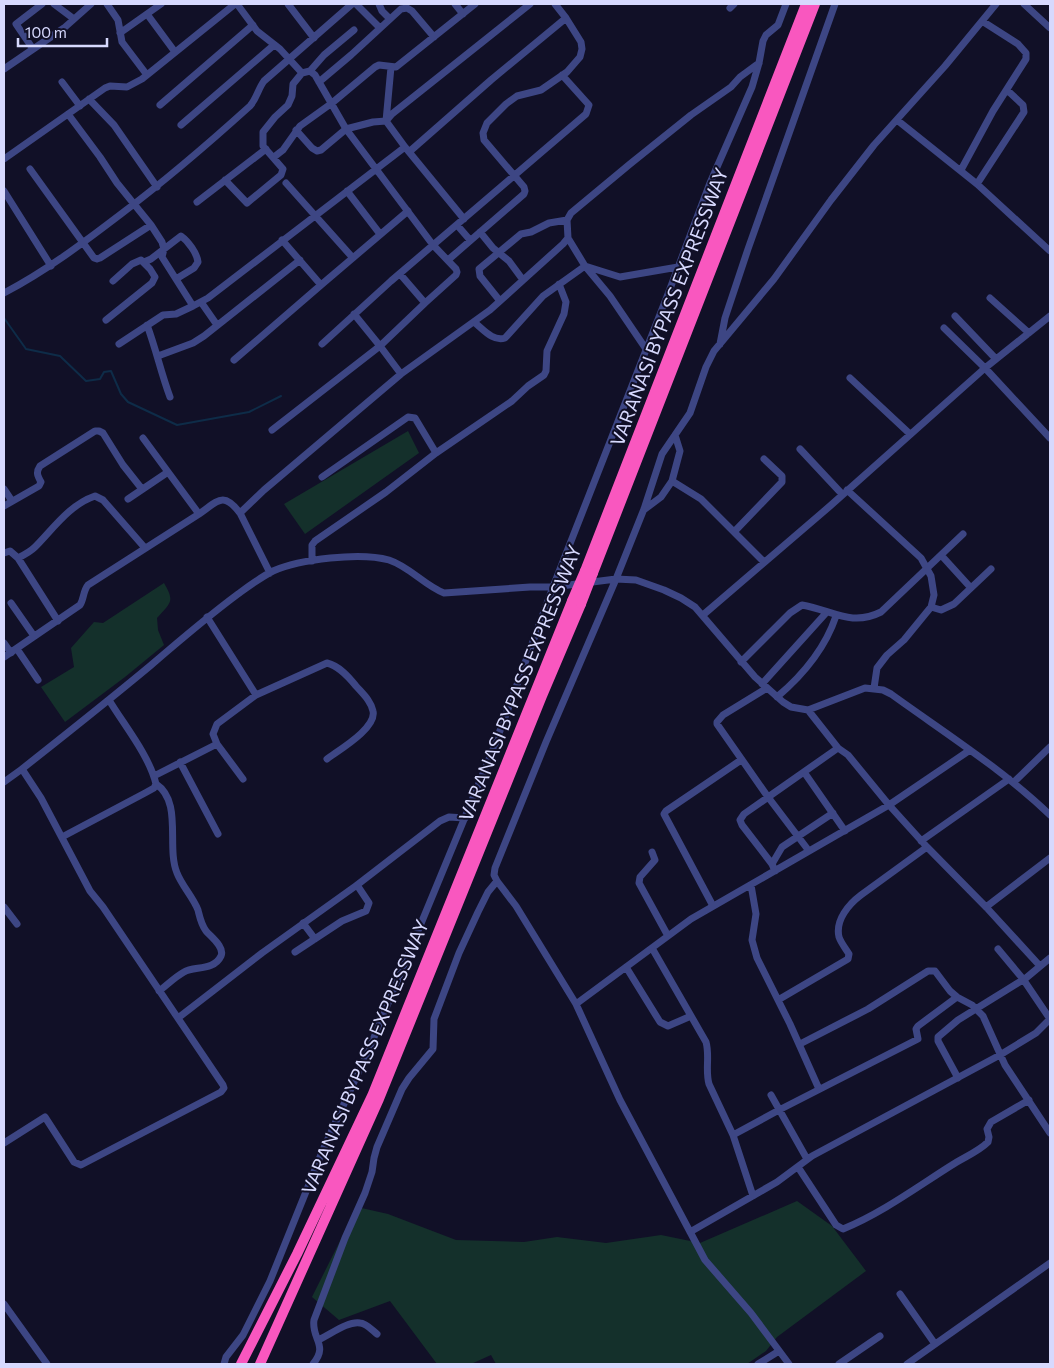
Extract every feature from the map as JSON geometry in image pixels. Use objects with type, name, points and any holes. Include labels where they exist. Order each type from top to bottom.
[{"type":"highway","name":"VARANASI BYPASS EXPRESSWAY","points":[[241,1364],[298,1254],[372,1096],[589,572],[778,86],[806,4]]},
{"type":"highway","name":"VARANASI BYPASS EXPRESSWAY","points":[[778,86],[815,4]]},
{"type":"highway","name":"VARANASI BYPASS EXPRESSWAY","points":[[260,1364],[379,1100],[542,696],[576,603]]},
{"type":"street","points":[[33,49],[16,24],[42,4]]},
{"type":"street","points":[[54,4],[74,19]]},
{"type":"street","points":[[4,69],[64,28],[91,4]]},
{"type":"street","points":[[107,4],[118,20],[122,42],[147,74]]},
{"type":"street","points":[[120,33],[161,4]]},
{"type":"street","points":[[4,159],[105,88],[110,86],[127,87],[147,74],[236,4],[256,31],[291,59],[298,69],[315,75],[346,129],[433,244],[457,272],[380,346],[272,430]]},
{"type":"street","points":[[290,4],[314,38]]},
{"type":"street","points":[[4,293],[51,266],[83,244],[157,187],[250,106],[264,81],[351,4],[380,28]]},
{"type":"street","points":[[379,4],[382,11],[389,18]]},
{"type":"street","points":[[455,4],[463,14]]},
{"type":"street","points":[[274,157],[283,150],[296,130],[375,67],[379,64],[396,67],[475,4]]},
{"type":"street","points":[[296,130],[317,151],[321,150],[346,129],[373,122],[386,121],[392,114],[530,4]]},
{"type":"street","points":[[448,260],[524,194],[524,187],[484,140],[483,133],[487,124],[517,96],[541,90],[575,64],[580,57],[582,49],[577,33],[555,4]]},
{"type":"street","points":[[224,1362],[243,1335],[270,1281],[322,1152],[370,1048],[494,747],[553,588],[710,182],[752,87],[763,41],[766,35],[778,25],[786,4]]},
{"type":"street","points":[[719,345],[725,318],[745,258],[836,4]]},
{"type":"street","points":[[789,1364],[751,1313],[705,1260],[620,1100],[576,1004],[516,906],[497,881],[494,875],[495,868],[644,509],[662,454],[690,413],[706,367],[714,351],[774,279],[831,200],[874,145],[996,4]]},
{"type":"street","points":[[1024,4],[1050,28]]},
{"type":"street","points":[[319,82],[401,9],[407,8],[412,10],[434,37]]},
{"type":"street","points":[[147,14],[175,52]]},
{"type":"street","points":[[119,344],[163,315],[176,314],[201,302],[316,216],[376,168],[407,150],[566,18]]},
{"type":"street","points":[[961,170],[986,123],[1026,59],[1026,53],[1018,44],[982,21]]},
{"type":"street","points":[[160,105],[253,25]]},
{"type":"street","points":[[225,180],[247,203],[283,172],[283,169],[266,149],[262,141],[264,129],[288,105],[292,96],[293,84],[354,30]]},
{"type":"street","points":[[181,125],[274,44]]},
{"type":"street","points":[[646,349],[610,296],[585,266],[568,238],[567,220],[571,213],[623,170],[691,115],[731,87],[759,62]]},
{"type":"street","points":[[391,67],[386,121],[407,150],[464,219]]},
{"type":"street","points":[[322,344],[433,244],[586,114],[589,105],[562,75]]},
{"type":"street","points":[[62,82],[80,106]]},
{"type":"street","points":[[977,184],[1024,112],[1023,105],[1007,90]]},
{"type":"street","points":[[89,99],[114,125],[157,187]]},
{"type":"street","points":[[68,114],[100,157],[116,183],[151,225],[162,242],[164,249],[162,257],[193,306]]},
{"type":"street","points":[[897,120],[961,170],[1050,252]]},
{"type":"street","points":[[198,202],[266,149]]},
{"type":"street","points":[[30,169],[83,244],[97,260],[151,225]]},
{"type":"street","points":[[286,183],[353,258]]},
{"type":"street","points":[[4,191],[51,266]]},
{"type":"street","points":[[346,191],[380,234]]},
{"type":"street","points":[[234,360],[408,211]]},
{"type":"street","points":[[500,301],[478,272],[484,264],[521,234],[531,232],[549,223],[567,220]]},
{"type":"street","points":[[457,224],[470,240]]},
{"type":"street","points":[[480,232],[498,252],[510,261],[523,280]]},
{"type":"street","points":[[113,281],[132,264],[140,260],[144,262],[151,259],[181,236],[185,238],[197,257],[198,262],[194,268],[176,279]]},
{"type":"street","points":[[240,513],[262,492],[401,374],[500,301],[556,252],[568,238]]},
{"type":"street","points":[[282,240],[321,285]]},
{"type":"street","points":[[158,356],[193,343],[300,260]]},
{"type":"street","points":[[106,320],[155,279],[156,277],[144,262]]},
{"type":"street","points":[[585,266],[620,277],[678,267]]},
{"type":"street","points":[[474,322],[494,338],[500,340],[505,338],[543,296],[585,266]]},
{"type":"street","points":[[400,274],[425,303]]},
{"type":"street","points":[[308,561],[312,545],[315,541],[386,492],[436,453],[512,402],[528,386],[544,376],[547,351],[564,314],[566,302],[559,284]]},
{"type":"street","points":[[990,298],[1029,333]]},
{"type":"street","points":[[201,302],[217,326]]},
{"type":"street","points":[[354,314],[401,374]]},
{"type":"street","points":[[955,316],[996,359]]},
{"type":"street","points":[[702,615],[985,368],[1050,316]]},
{"type":"street","points":[[147,325],[170,397]]},
{"type":"street","points":[[944,328],[985,368],[1050,438]]},
{"type":"street","points":[[850,378],[910,434]]},
{"type":"street","points":[[322,477],[408,417],[415,418],[436,453]]},
{"type":"street","points":[[4,506],[39,486],[41,482],[37,475],[40,466],[95,431],[103,433],[123,465],[142,489]]},
{"type":"street","points":[[644,509],[666,491],[672,481],[680,451],[675,435]]},
{"type":"street","points":[[143,438],[199,514]]},
{"type":"street","points":[[800,449],[845,492],[911,546],[928,568],[934,595],[931,607],[904,640],[882,661],[874,675],[874,688]]},
{"type":"street","points":[[734,532],[782,482],[782,476],[764,459]]},
{"type":"street","points":[[128,499],[168,472]]},
{"type":"street","points":[[672,481],[701,499],[764,562]]},
{"type":"street","points":[[4,488],[12,501]]},
{"type":"street","points":[[18,558],[36,546],[52,527],[76,505],[95,496],[103,500],[145,548]]},
{"type":"street","points":[[4,657],[80,605],[88,585],[218,501],[226,499],[240,513],[270,573]]},
{"type":"street","points":[[741,662],[802,605],[836,616],[859,619],[871,617],[881,612],[963,534]]},
{"type":"street","points":[[4,553],[10,551],[18,558],[58,621]]},
{"type":"street","points":[[942,555],[971,588]]},
{"type":"street","points":[[4,780],[22,769],[109,700],[207,617],[270,573],[308,561],[369,558],[388,560],[404,566],[434,589],[444,593],[530,587],[553,588],[616,578],[636,580],[664,590],[681,598],[702,615],[741,662],[764,686],[792,707],[808,710],[865,688],[883,690],[1011,780],[1050,815]]},
{"type":"street","points":[[931,607],[941,610],[947,608],[991,569]]},
{"type":"street","points":[[11,603],[34,636]]},
{"type":"street","points":[[809,852],[741,760],[719,728],[717,722],[723,714],[764,686],[826,613]]},
{"type":"street","points":[[777,697],[798,678],[820,651],[836,616]]},
{"type":"street","points":[[207,617],[256,695]]},
{"type":"street","points":[[4,642],[38,680]]},
{"type":"street","points":[[243,778],[217,744],[213,734],[217,724],[256,695],[327,662],[333,664],[347,675],[370,701],[374,713],[373,719],[365,730],[327,759]]},
{"type":"street","points":[[109,700],[144,756],[156,784],[164,789],[168,797],[173,820],[176,872],[198,910],[201,923],[221,949],[221,955],[217,961],[208,966],[183,972],[159,991]]},
{"type":"street","points":[[808,710],[838,748],[848,755],[921,841],[1040,966]]},
{"type":"street","points":[[154,776],[217,744]]},
{"type":"street","points":[[921,841],[1011,780],[1050,747]]},
{"type":"street","points":[[773,867],[740,820],[744,814],[838,748]]},
{"type":"street","points":[[576,1004],[691,919],[751,885],[773,867],[809,852],[889,805],[970,750]]},
{"type":"street","points":[[713,906],[664,814],[741,760]]},
{"type":"street","points":[[180,762],[218,834]]},
{"type":"street","points":[[4,1143],[45,1117],[74,1162],[81,1165],[221,1092],[224,1088],[103,907],[90,891],[41,798],[22,769]]},
{"type":"street","points":[[804,772],[845,831]]},
{"type":"street","points":[[62,837],[154,788],[156,784]]},
{"type":"street","points":[[773,867],[782,847],[833,813]]},
{"type":"street","points":[[178,1018],[269,947],[357,885],[440,820],[449,817],[465,818]]},
{"type":"street","points":[[778,1000],[850,957],[839,938],[840,922],[844,913],[861,895],[927,847]]},
{"type":"street","points":[[652,852],[655,860],[640,877],[639,883],[668,936]]},
{"type":"street","points":[[986,908],[1050,858]]},
{"type":"street","points":[[313,1364],[320,1350],[314,1320],[367,1186],[377,1147],[402,1089],[433,1048],[434,1018],[474,920],[488,892],[497,881]]},
{"type":"street","points":[[295,952],[342,921],[366,911],[369,903],[357,885]]},
{"type":"street","points":[[751,885],[756,914],[752,933],[754,946],[762,968],[800,1044],[819,1089]]},
{"type":"street","points":[[4,907],[17,924]]},
{"type":"street","points":[[303,923],[315,939]]},
{"type":"street","points":[[652,948],[708,1048],[707,1078],[733,1135],[753,1196]]},
{"type":"street","points":[[690,1232],[777,1182],[807,1159],[1000,1055],[1042,1028],[1050,1019],[1023,979],[998,949]]},
{"type":"street","points":[[958,1078],[942,1049],[938,1037],[958,1020],[1023,979],[1050,958]]},
{"type":"street","points":[[626,967],[660,1022],[668,1026],[691,1016]]},
{"type":"street","points":[[800,1044],[868,1009],[930,970],[935,971],[957,997],[977,1009],[982,1016],[1005,1065],[1050,1133]]},
{"type":"street","points":[[733,1135],[918,1039],[916,1029],[918,1026],[957,997]]},
{"type":"street","points":[[771,1095],[807,1159]]},
{"type":"street","points":[[798,1167],[836,1225],[843,1229],[920,1187],[981,1148],[988,1142],[987,1129],[992,1122],[1028,1100]]},
{"type":"street","points":[[907,1364],[1050,1263]]},
{"type":"street","points":[[900,1294],[935,1344]]},
{"type":"street","points":[[4,1304],[47,1364]]},
{"type":"street","points":[[318,1340],[346,1326],[359,1322],[377,1334]]},
{"type":"street","points":[[839,1364],[880,1336]]},
{"type":"street","points":[[758,1364],[779,1351]]},
{"type":"green space","points":[[408,431],[419,453],[305,534],[284,504]]},
{"type":"green space","points":[[164,583],[170,594],[170,602],[157,618],[158,630],[164,645],[65,722],[41,687],[74,667],[71,648],[94,622],[103,623]]},
{"type":"green space","points":[[797,1201],[832,1226],[866,1271],[777,1337],[766,1351],[747,1364],[496,1364],[491,1355],[471,1364],[437,1364],[390,1301],[339,1320],[312,1297],[357,1207],[388,1214],[456,1240],[524,1242],[557,1237],[606,1243],[661,1235],[700,1243]]},
{"type":"waterway","points":[[4,318],[26,349],[60,356],[86,381],[100,379],[104,372],[111,371],[121,394],[128,402],[177,425],[249,412],[281,396]]}]
